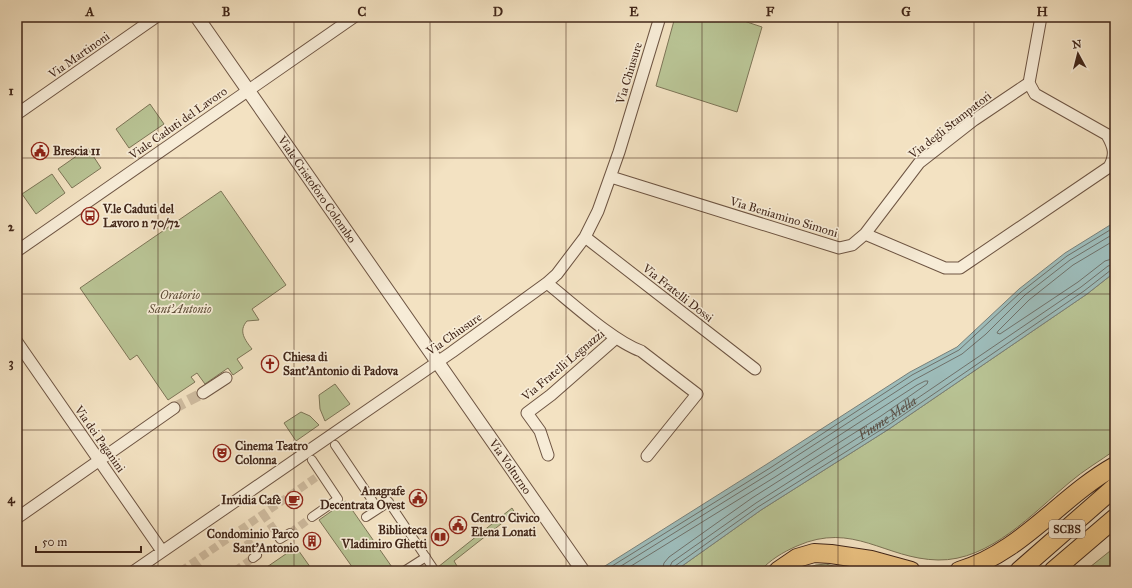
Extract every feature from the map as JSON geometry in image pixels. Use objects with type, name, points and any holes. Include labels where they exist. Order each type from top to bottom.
[{"type":"highway","points":[[958,571],[977,566],[1007,549],[1096,476],[1115,466]]},
{"type":"highway","name":"SCBS","points":[[1019,571],[1115,487]]},
{"type":"highway","name":"SCBS","points":[[1053,571],[1115,518]]},
{"type":"highway","points":[[778,571],[797,558],[814,553],[871,560],[910,571]]},
{"type":"highway","points":[[850,558],[870,571]]},
{"type":"street","name":"Via Martinoni","points":[[17,114],[156,17]]},
{"type":"street","name":"Viale Cristoforo Colombo","points":[[197,17],[438,361]]},
{"type":"street","name":"Viale Caduti del Lavoro","points":[[17,251],[354,17]]},
{"type":"street","name":"Via Chiusure","points":[[134,571],[438,361],[547,283],[557,274],[585,237],[611,177],[660,17]]},
{"type":"street","points":[[865,234],[945,268],[960,268],[1109,167],[1114,158],[1114,148],[1111,137],[1035,94],[1030,83],[1041,17]]},
{"type":"street","name":"Via degli Stampatori","points":[[865,234],[919,163],[974,120],[1030,83]]},
{"type":"street","name":"Via Beniamino Simoni","points":[[611,177],[839,248],[852,245],[865,234]]},
{"type":"street","name":"Via Fratelli Dossi","points":[[585,237],[755,369]]},
{"type":"street","name":"Via Fratelli Legnazzi","points":[[547,283],[616,338],[641,352],[697,394],[647,456]]},
{"type":"street","name":"Via Fratelli Legnazzi","points":[[548,455],[540,431],[527,413],[551,395],[616,338]]},
{"type":"street","name":"Via dei Paganini","points":[[17,342],[162,552]]},
{"type":"street","name":"Via Volturno","points":[[438,361],[579,566]]},
{"type":"street","points":[[203,393],[226,378]]},
{"type":"street","points":[[17,518],[174,408]]},
{"type":"street","points":[[335,445],[378,509]]},
{"type":"street","points":[[312,460],[320,475],[338,499],[312,517]]},
{"type":"street","points":[[366,517],[389,501],[435,571]]},
{"type":"street","points":[[277,534],[280,539],[290,532]]},
{"type":"street","points":[[404,571],[426,557]]},
{"type":"green space","points":[[675,17],[732,17],[762,27],[737,112],[656,86]]},
{"type":"green space","points":[[150,104],[164,124],[129,148],[116,129]]},
{"type":"green space","points":[[88,148],[101,168],[72,188],[58,169]]},
{"type":"green space","points":[[52,174],[65,193],[36,214],[22,194]]},
{"type":"green space","name":"Oratorio Sant'Antonio","points":[[221,191],[286,285],[252,309],[259,320],[247,321],[243,328],[245,339],[252,349],[237,359],[243,368],[233,375],[228,368],[205,384],[197,373],[191,377],[195,382],[168,400],[137,355],[130,360],[80,288]]},
{"type":"green space","points":[[1115,272],[1115,450],[1075,478],[1010,533],[975,553],[957,558],[938,560],[919,558],[901,554],[869,543],[852,539],[835,538],[817,539],[797,546],[768,563],[760,571],[675,571],[761,510],[889,429],[1087,294]]},
{"type":"green space","points":[[335,384],[350,404],[325,421],[320,409],[319,395]]},
{"type":"green space","points":[[301,412],[310,416],[319,425],[296,441],[284,423]]},
{"type":"green space","points":[[346,501],[394,570],[393,571],[355,571],[319,520]]},
{"type":"green space","points":[[512,508],[515,513],[454,561],[460,571],[441,571],[438,567]]},
{"type":"green space","points":[[296,547],[313,571],[265,571],[264,569]]},
{"type":"green space","points":[[1115,547],[1115,571],[1085,571]]},
{"type":"green space","points":[[826,564],[851,571],[798,571],[816,565]]},
{"type":"water","name":"Fiume Mella","points":[[1115,222],[1115,272],[1087,294],[889,429],[761,510],[675,571],[597,571],[910,372],[957,347],[1019,289],[1065,253]]},
{"type":"tunnel","points":[[174,408],[203,393]]},
{"type":"tunnel","points":[[181,571],[318,476]]},
{"type":"tunnel","points":[[263,514],[277,534]]},
{"type":"tunnel","points":[[290,533],[312,517]]},
{"type":"tunnel","points":[[240,530],[254,550]]},
{"type":"tunnel","points":[[235,571],[253,558]]},
{"type":"tunnel","points":[[194,562],[201,571]]},
{"type":"place","name":"Brescia 11","points":[[40,151]]},
{"type":"place","name":"V.le Caduti del Lavoro n 70/72","points":[[90,216]]},
{"type":"place","name":"Chiesa di Sant'Antonio di Padova","points":[[270,364]]},
{"type":"place","name":"Cinema Teatro Colonna","points":[[222,453]]},
{"type":"place","name":"Anagrafe Decentrata Ovest","points":[[418,498]]},
{"type":"place","name":"Invidia Cafè","points":[[294,500]]},
{"type":"place","name":"Centro Civico Elena Lonati","points":[[458,525]]},
{"type":"place","name":"Biblioteca Vladimiro Ghetti","points":[[440,537]]},
{"type":"place","name":"Condominio Parco Sant'Antonio","points":[[312,541]]}]
